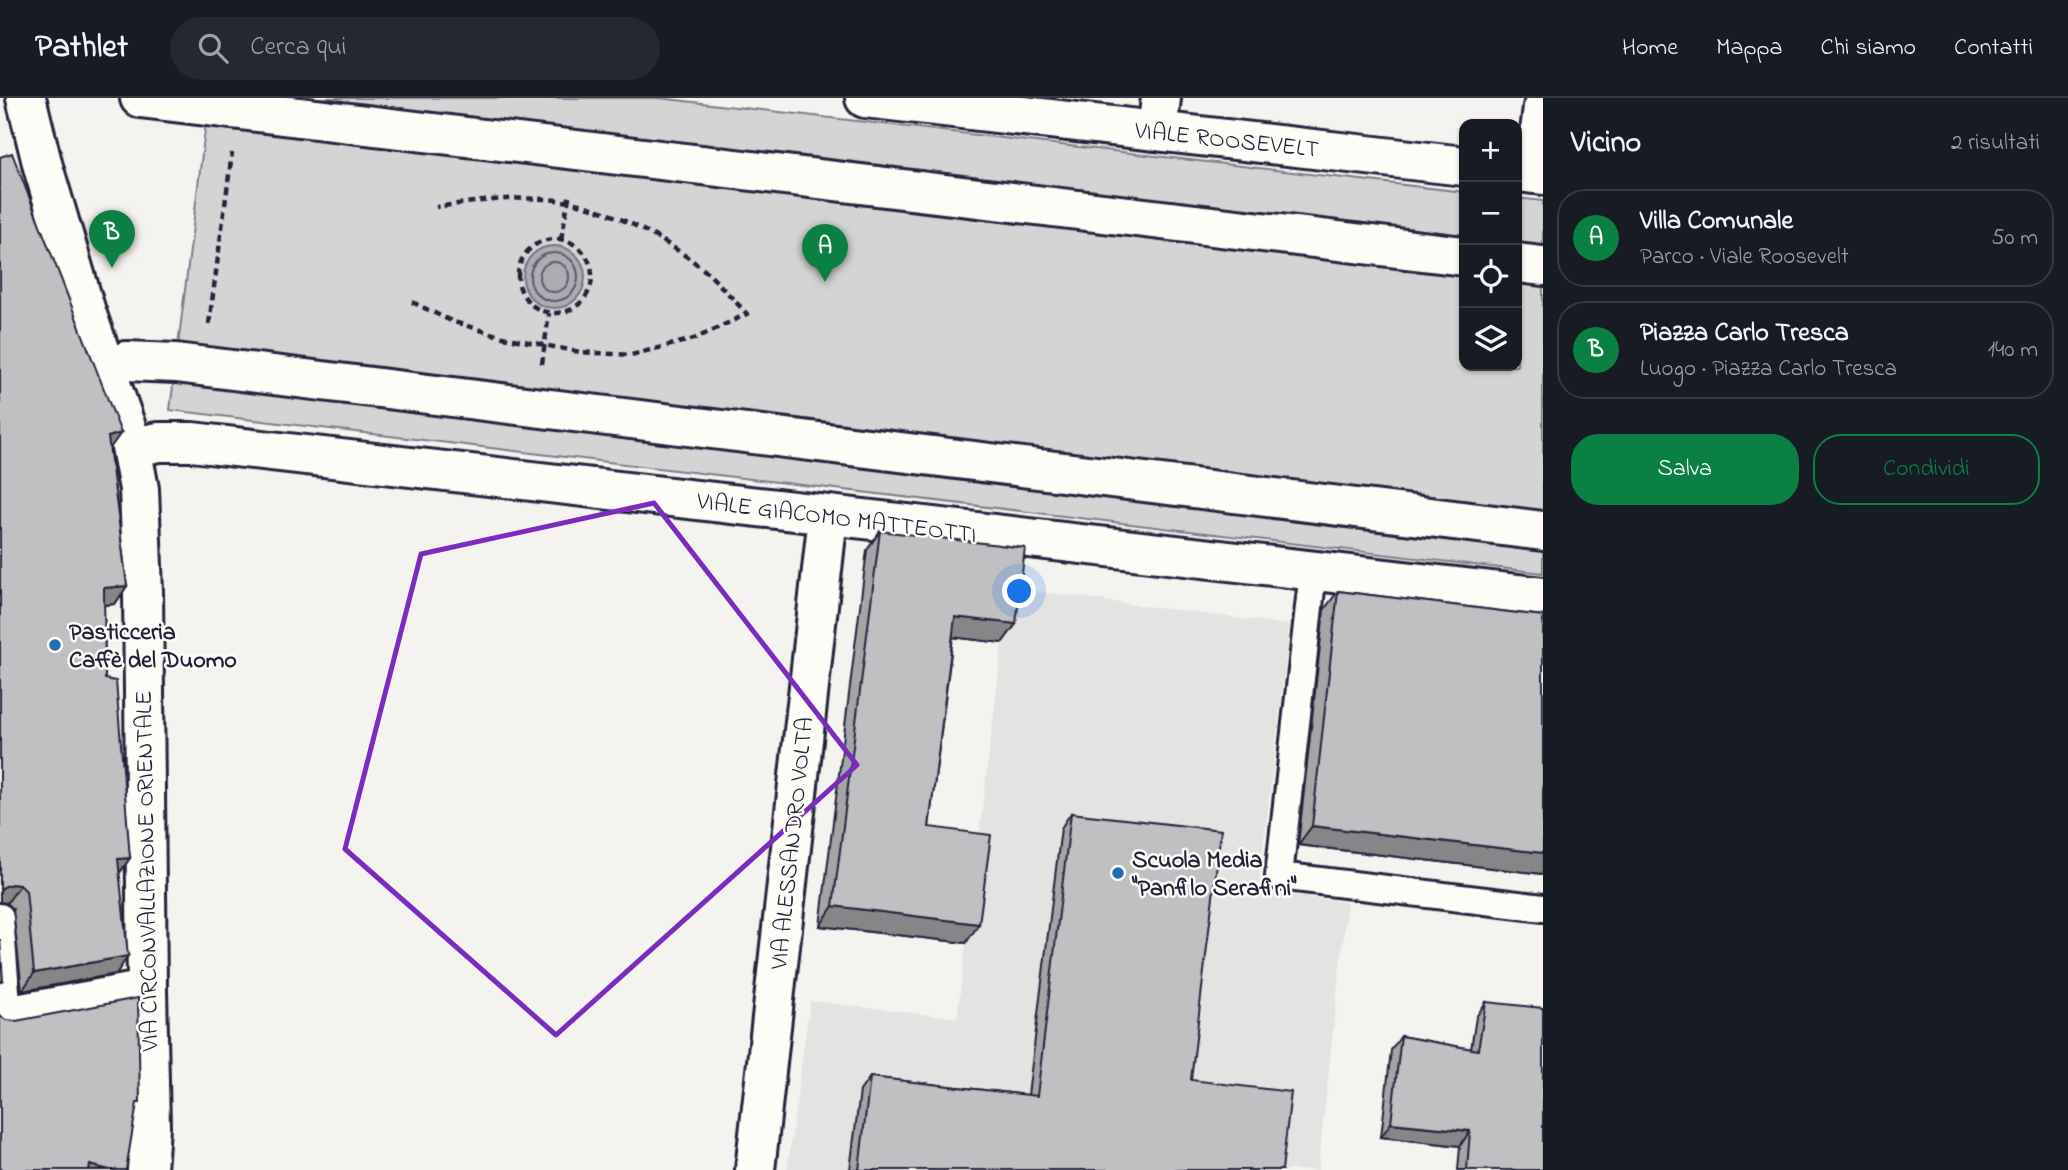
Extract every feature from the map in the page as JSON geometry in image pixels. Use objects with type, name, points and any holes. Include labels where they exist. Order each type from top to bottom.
[{"type":"street","name":"VIA CIRCONVALLAZIONE ORIENTALE","points":[[26,98],[43,167],[82,299],[132,447],[139,489],[143,593],[146,990],[150,1128],[147,1170]]},
{"type":"street","points":[[139,98],[1459,255]]},
{"type":"street","name":"VIALE ROOSEVELT","points":[[865,98],[1159,115],[1459,165]]},
{"type":"street","points":[[1531,174],[1543,107]]},
{"type":"street","points":[[1522,264],[1543,266]]},
{"type":"street","points":[[126,361],[203,367],[1543,531]]},
{"type":"street","name":"VIALE GIACOMO MATTEOTTI","points":[[132,447],[159,442],[192,442],[1543,597]]},
{"type":"street","name":"VIA ALESSANDRO VOLTA","points":[[755,1170],[828,516]]},
{"type":"street","points":[[4,1016],[146,990]]},
{"type":"lane","points":[[1314,571],[1279,876],[1543,908]]},
{"type":"lane","points":[[0,918],[4,1016]]},
{"type":"path","points":[[203,367],[238,109]]},
{"type":"path","points":[[412,302],[451,321],[545,346],[580,352],[631,355],[694,340],[747,314],[708,274],[665,243],[599,209],[568,201],[503,198],[436,207]]},
{"type":"path","points":[[561,239],[568,201]]},
{"type":"path","points":[[548,239],[561,239],[572,243],[589,259],[592,282],[588,293],[572,310],[561,314],[537,309],[526,301],[520,290],[518,277],[520,264],[526,253],[536,244],[548,239]]},
{"type":"path","points":[[545,346],[549,313]]},
{"type":"highlighted area","points":[[654,503],[857,765],[556,1035],[345,849],[421,554]]},
{"type":"shaded area","points":[[209,98],[659,98],[1459,191],[1459,371],[1522,371],[1522,199],[1543,201],[1543,573],[170,410]]},
{"type":"shaded area","name":"Scuola Media \"Panfilo Serafini\"","points":[[1009,588],[1290,625],[1258,891],[1347,902],[1318,1170],[787,1170],[810,1001],[957,1018]]},
{"type":"water","points":[[554,246],[576,255],[585,277],[576,299],[554,308],[532,299],[523,277],[532,255]]},
{"type":"building","points":[[12,153],[121,433],[108,437],[127,586],[104,588],[105,679],[116,681],[130,858],[118,859],[128,956],[34,973],[26,891],[20,885],[11,884],[0,890],[0,157]]},
{"type":"building","points":[[880,531],[1025,548],[1016,624],[955,617],[929,827],[991,835],[979,924],[833,906]]},
{"type":"building","points":[[1338,591],[1543,616],[1543,853],[1312,826]]},
{"type":"building","points":[[1071,813],[1221,830],[1191,1080],[1291,1092],[1282,1170],[859,1170],[870,1077],[1037,1096]]},
{"type":"building","points":[[0,939],[3,980],[0,982]]},
{"type":"building","points":[[138,998],[140,1103],[137,1103],[126,1170],[110,1170],[90,1165],[89,1170],[0,1170],[0,1016],[16,1021]]},
{"type":"building","points":[[1486,1002],[1543,1008],[1543,1170],[1467,1170],[1470,1131],[1391,1123],[1401,1036],[1478,1050]]},
{"type":"place","name":"Piazza Carlo Tresca","points":[[112,268]]},
{"type":"place","name":"Villa Comunale","points":[[825,282]]},
{"type":"place","name":"Pasticceria Caffè del Duomo","points":[[55,645]]},
{"type":"place","name":"Scuola Media \"Panfilo Serafini\"","points":[[1118,873]]}]
